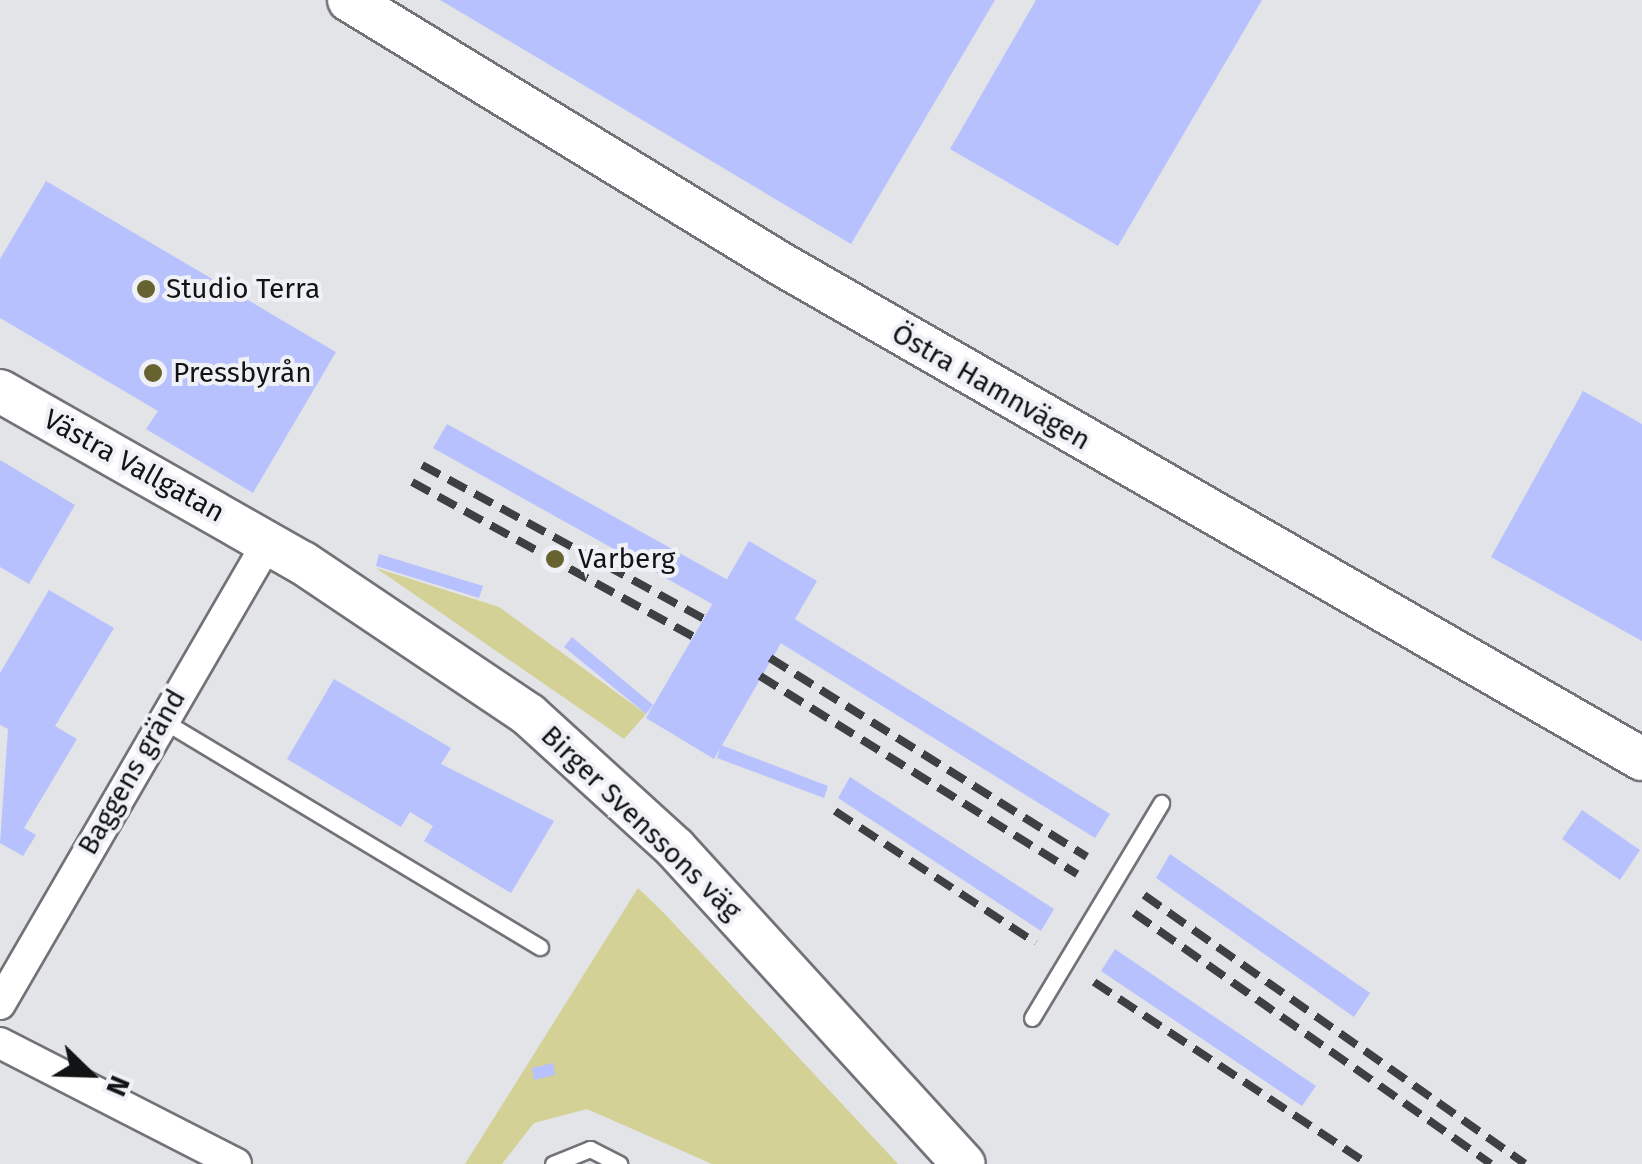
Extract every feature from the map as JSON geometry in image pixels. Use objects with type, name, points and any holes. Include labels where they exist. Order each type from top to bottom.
[{"type":"street","name":"Östra Hamnvägen","points":[[349,0],[798,274],[1642,759]]},
{"type":"street","name":"Västra Vallgatan","points":[[0,391],[268,542]]},
{"type":"street","name":"Baggens gränd","points":[[0,1004],[268,542]]},
{"type":"street","name":"Birger Svenssons väg","points":[[268,542],[529,715],[675,848],[964,1164]]},
{"type":"street","points":[[0,1043],[236,1164]]},
{"type":"lane","points":[[162,719],[540,947]]},
{"type":"lane","points":[[1032,1018],[1161,803]]},
{"type":"lane","points":[[552,1164],[590,1150],[619,1164]]},
{"type":"shaded area","points":[[376,568],[499,607],[646,714],[624,739]]},
{"type":"shaded area","points":[[638,888],[898,1164],[712,1164],[587,1109],[534,1123],[502,1164],[465,1164]]},
{"type":"building","points":[[440,0],[995,0],[851,244]]},
{"type":"building","points":[[1036,0],[1262,0],[1118,246],[950,149]]},
{"type":"building","points":[[46,181],[336,352],[253,493],[146,429],[158,411],[0,318],[0,259]]},
{"type":"building","points":[[1583,391],[1642,424],[1642,641],[1491,557]]},
{"type":"building","points":[[447,424],[728,580],[714,605],[433,448]]},
{"type":"building","points":[[0,460],[75,505],[29,584],[0,567]]},
{"type":"building","points":[[749,541],[817,581],[714,759],[646,718]]},
{"type":"building","points":[[379,554],[483,586],[479,598],[376,566]]},
{"type":"building","points":[[49,590],[114,628],[55,726],[77,739],[24,828],[36,835],[23,856],[0,843],[8,729],[0,725],[0,673]]},
{"type":"building","points":[[793,618],[1110,814],[1095,838],[779,642]]},
{"type":"building","points":[[572,637],[653,705],[646,714],[564,647]]},
{"type":"building","points":[[334,679],[451,748],[441,764],[554,821],[511,893],[424,841],[433,826],[410,812],[401,827],[287,759]]},
{"type":"building","points":[[721,745],[828,786],[824,798],[717,758]]},
{"type":"building","points":[[850,777],[1054,909],[1041,931],[838,798]]},
{"type":"building","points":[[1582,810],[1640,850],[1620,880],[1562,839]]},
{"type":"building","points":[[1170,854],[1370,993],[1354,1017],[1156,878]]},
{"type":"building","points":[[1115,949],[1316,1086],[1302,1106],[1101,971]]},
{"type":"building","points":[[553,1063],[555,1075],[534,1080],[532,1068]]},
{"type":"railway","points":[[422,465],[704,619]]},
{"type":"railway","points":[[412,482],[694,637]]},
{"type":"railway","points":[[770,658],[1087,857]]},
{"type":"railway","points":[[760,676],[1077,874]]},
{"type":"railway","points":[[835,811],[1036,943]]},
{"type":"railway","points":[[1144,895],[1525,1164]]},
{"type":"railway","points":[[1134,913],[1491,1164]]},
{"type":"railway","points":[[1094,982],[1368,1164]]},
{"type":"place","name":"Studio Terra","points":[[146,289]]},
{"type":"place","name":"Pressbyrån","points":[[153,373]]},
{"type":"place","name":"Varberg","points":[[555,559]]}]
